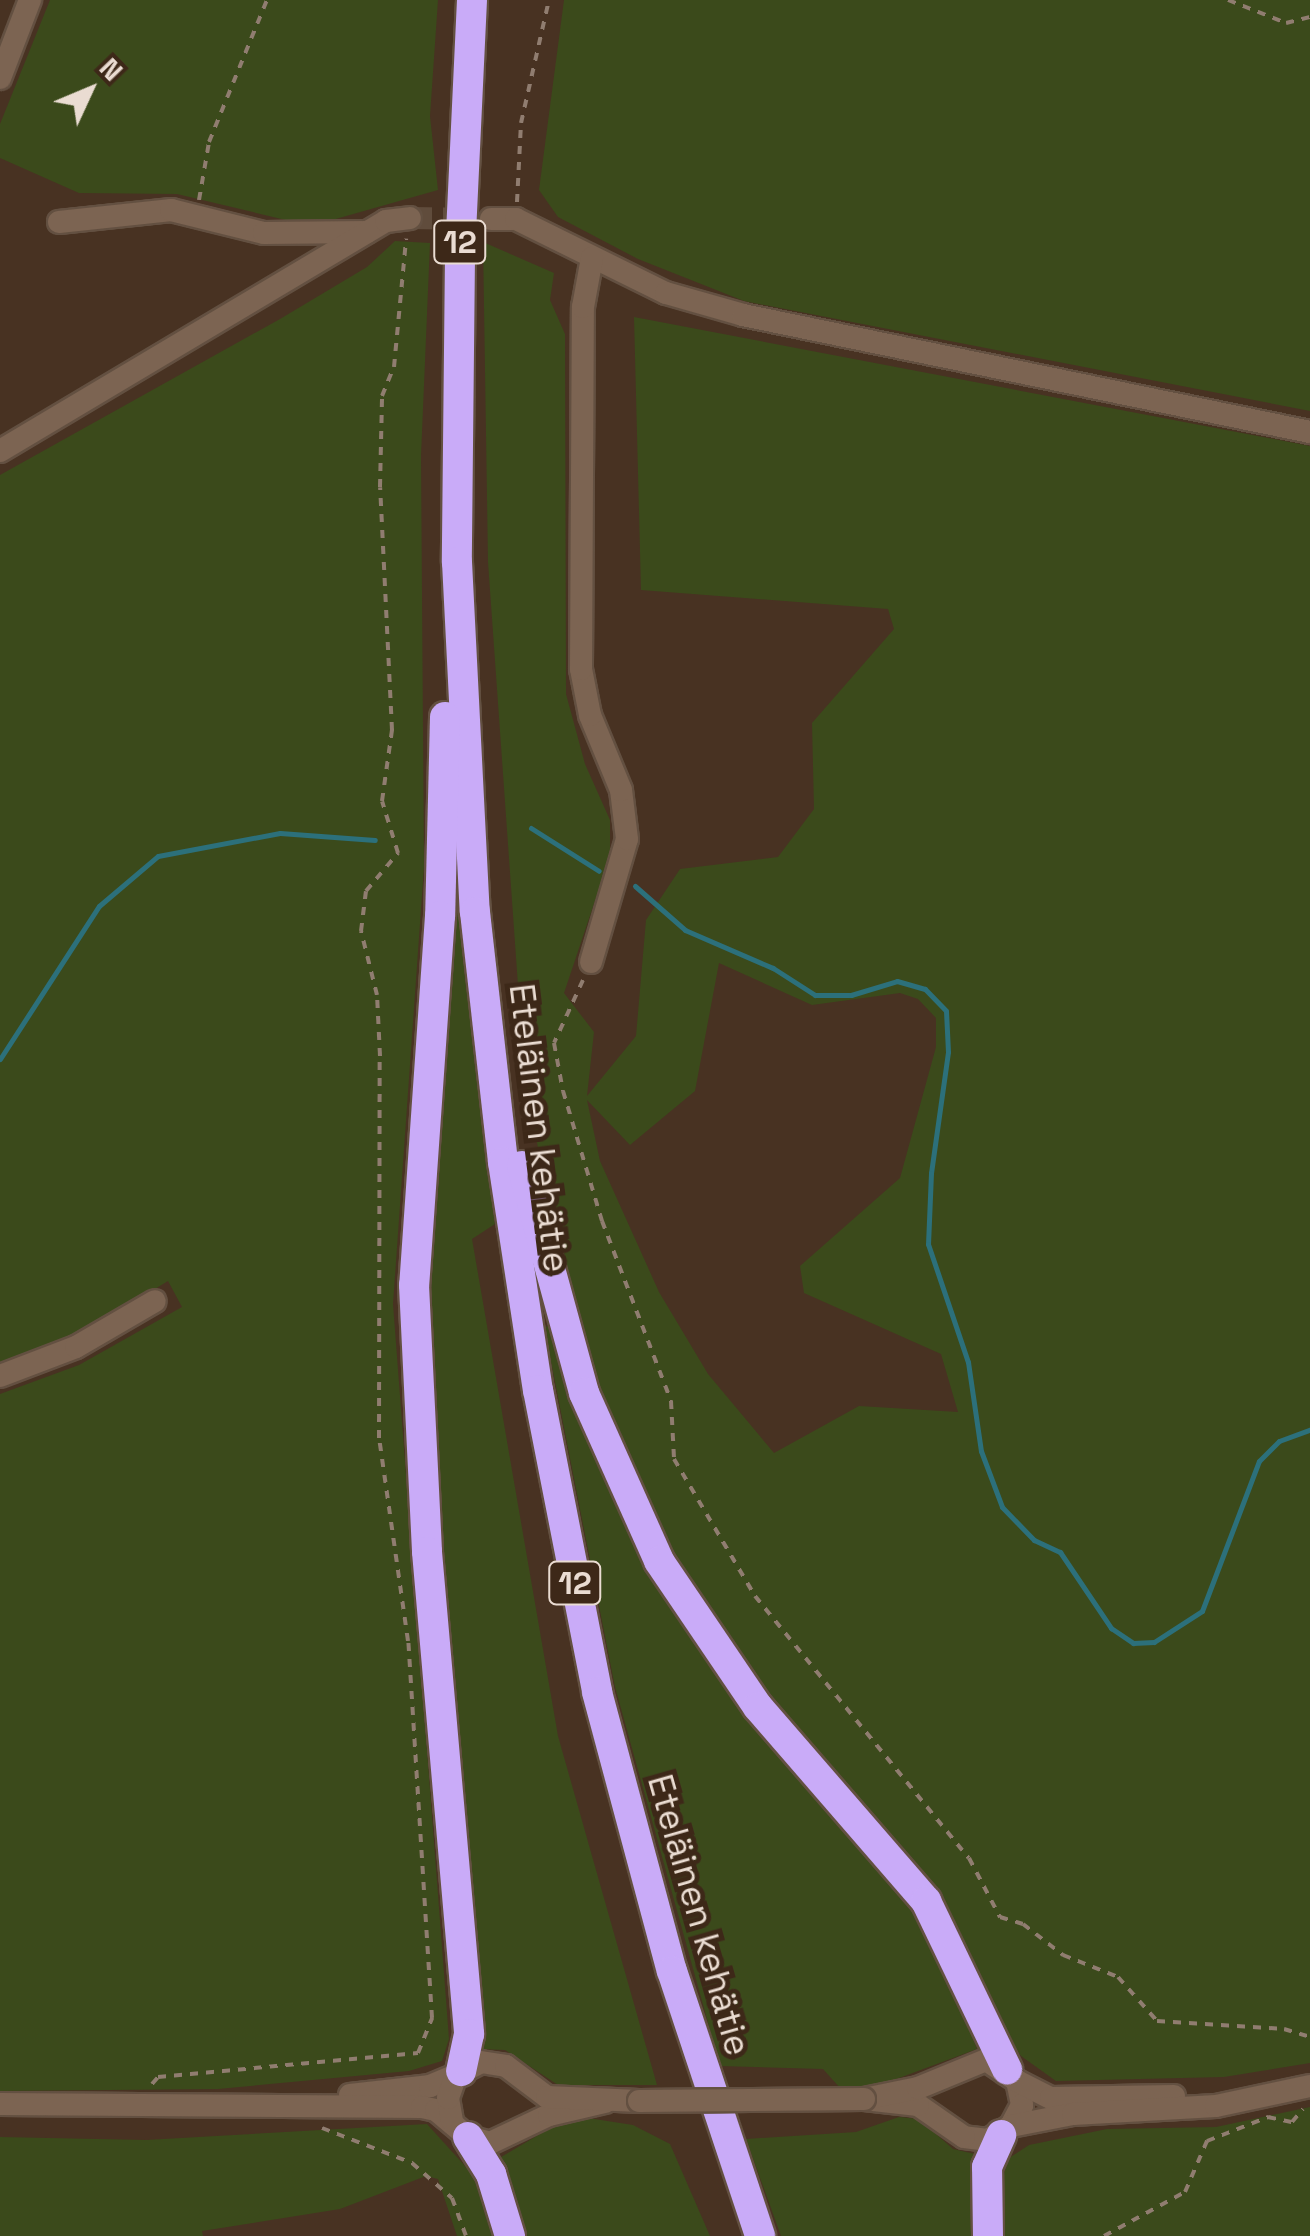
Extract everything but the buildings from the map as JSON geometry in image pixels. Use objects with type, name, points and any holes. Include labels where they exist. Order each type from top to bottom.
[{"type":"highway","name":"Eteläinen kehätie","points":[[472,0],[456,484],[475,912],[520,1284],[598,1692],[672,1970],[760,2236]]},
{"type":"highway","points":[[456,484],[445,632],[442,899],[414,1285],[427,1552],[469,2034],[458,2073]]},
{"type":"highway","points":[[475,912],[531,1208],[584,1392],[622,1490],[727,1667],[926,1900],[1012,2075]]},
{"type":"highway","points":[[460,2129],[491,2174],[510,2236]]},
{"type":"highway","points":[[988,2236],[987,2167],[1006,2130]]},
{"type":"street","points":[[0,78],[30,0]]},
{"type":"street","points":[[59,222],[137,211],[198,214],[264,233],[367,232]]},
{"type":"street","points":[[2,446],[367,232],[410,218]]},
{"type":"street","points":[[491,219],[516,220],[666,292],[743,315],[1310,432]]},
{"type":"street","points":[[591,962],[626,839],[621,790],[590,715],[581,669],[583,307],[592,258]]},
{"type":"street","points":[[0,1376],[76,1346],[155,1301]]},
{"type":"street","points":[[864,2099],[918,2088],[973,2061],[1012,2075],[1051,2098],[1258,2096]]},
{"type":"street","points":[[262,2104],[412,2089],[494,2062],[546,2097],[605,2102],[864,2099],[928,2109],[976,2140],[1044,2117],[1175,2110],[1310,2086]]},
{"type":"street","points":[[458,2073],[448,2098],[460,2129]]},
{"type":"street","points":[[1006,2130],[1022,2105],[1012,2075]]},
{"type":"street","points":[[0,2104],[422,2107],[460,2129],[503,2140],[549,2116],[605,2102]]},
{"type":"path","points":[[198,214],[209,142],[267,0]]},
{"type":"path","points":[[516,220],[521,123],[549,0]]},
{"type":"path","points":[[1228,0],[1286,23],[1309,20]]},
{"type":"path","points":[[137,2103],[158,2077],[418,2052],[432,2018],[408,1641],[379,1438],[380,1056],[377,995],[361,931],[366,891],[398,853],[382,801],[392,730],[380,487],[382,396],[394,367],[410,218]]},
{"type":"path","points":[[591,962],[554,1043],[563,1091],[602,1221],[671,1401],[674,1459],[755,1596],[969,1858],[1000,1917],[1023,1924],[1063,1955],[1118,1977],[1157,2021],[1284,2029],[1310,2037]]},
{"type":"path","points":[[1104,2236],[1185,2192],[1207,2141],[1268,2117],[1292,2122],[1310,2100]]},
{"type":"path","points":[[312,2124],[412,2163],[452,2198],[466,2236]]},
{"type":"green space","points":[[50,0],[438,0],[430,116],[438,190],[311,226],[177,194],[79,193],[0,158],[0,124]]},
{"type":"green space","points":[[564,0],[1310,0],[1310,411],[744,301],[638,259],[558,217],[539,190]]},
{"type":"green space","points":[[395,241],[430,243],[421,456],[424,867],[393,1304],[449,2039],[442,2061],[409,2071],[218,2089],[0,2091],[0,1394],[79,1365],[182,1307],[168,1281],[86,1331],[0,1366],[0,475],[280,319],[367,267]]},
{"type":"green space","points":[[483,242],[554,273],[550,300],[565,334],[566,694],[585,764],[610,820],[610,856],[564,993],[594,1032],[587,1096],[636,1036],[646,920],[680,869],[778,857],[814,809],[812,723],[894,629],[888,609],[641,590],[634,317],[1310,446],[1310,2063],[1224,2077],[1056,2081],[1021,2056],[993,2020],[968,1949],[925,1875],[772,1703],[674,1565],[601,1402],[554,1237],[524,1070],[488,562]],"holes":[[[719,963],[812,1005],[900,993],[918,999],[936,1018],[936,1047],[900,1178],[800,1266],[804,1293],[941,1354],[958,1412],[859,1406],[774,1453],[708,1374],[659,1292],[600,1161],[587,1100],[630,1145],[695,1091]]]},
{"type":"green space","points":[[450,909],[458,911],[495,1224],[472,1239],[558,1736],[657,2085],[558,2085],[505,2050],[480,2049],[424,1321]]},
{"type":"green space","points":[[544,1326],[552,1327],[577,1415],[671,1604],[719,1676],[899,1882],[952,1974],[977,2049],[875,2087],[841,2089],[823,2069],[720,2066],[615,1687]]},
{"type":"green space","points":[[1310,2107],[1310,2236],[1004,2236],[1003,2176],[1009,2158],[1029,2145],[1107,2129],[1216,2127]]},
{"type":"green space","points":[[899,2117],[919,2119],[953,2149],[975,2154],[974,2236],[781,2236],[746,2139],[856,2132]]},
{"type":"green space","points":[[588,2118],[633,2125],[670,2144],[710,2236],[521,2236],[496,2160],[550,2128]]},
{"type":"green space","points":[[427,2124],[475,2177],[496,2236],[457,2236],[438,2179],[426,2176],[340,2209],[202,2231],[203,2236],[0,2236],[0,2137],[146,2140]]},
{"type":"waterway","points":[[531,828],[599,871]]},
{"type":"waterway","points":[[0,1059],[99,906],[158,856],[280,833],[375,840]]},
{"type":"waterway","points":[[635,886],[685,930],[773,968],[815,995],[851,995],[897,981],[925,989],[946,1011],[948,1052],[931,1173],[928,1244],[968,1362],[981,1451],[1002,1507],[1034,1540],[1060,1552],[1111,1628],[1133,1643],[1154,1642],[1202,1611],[1259,1461],[1279,1441],[1310,1430]]},
{"type":"tunnel","points":[[410,218],[476,219]]}]
